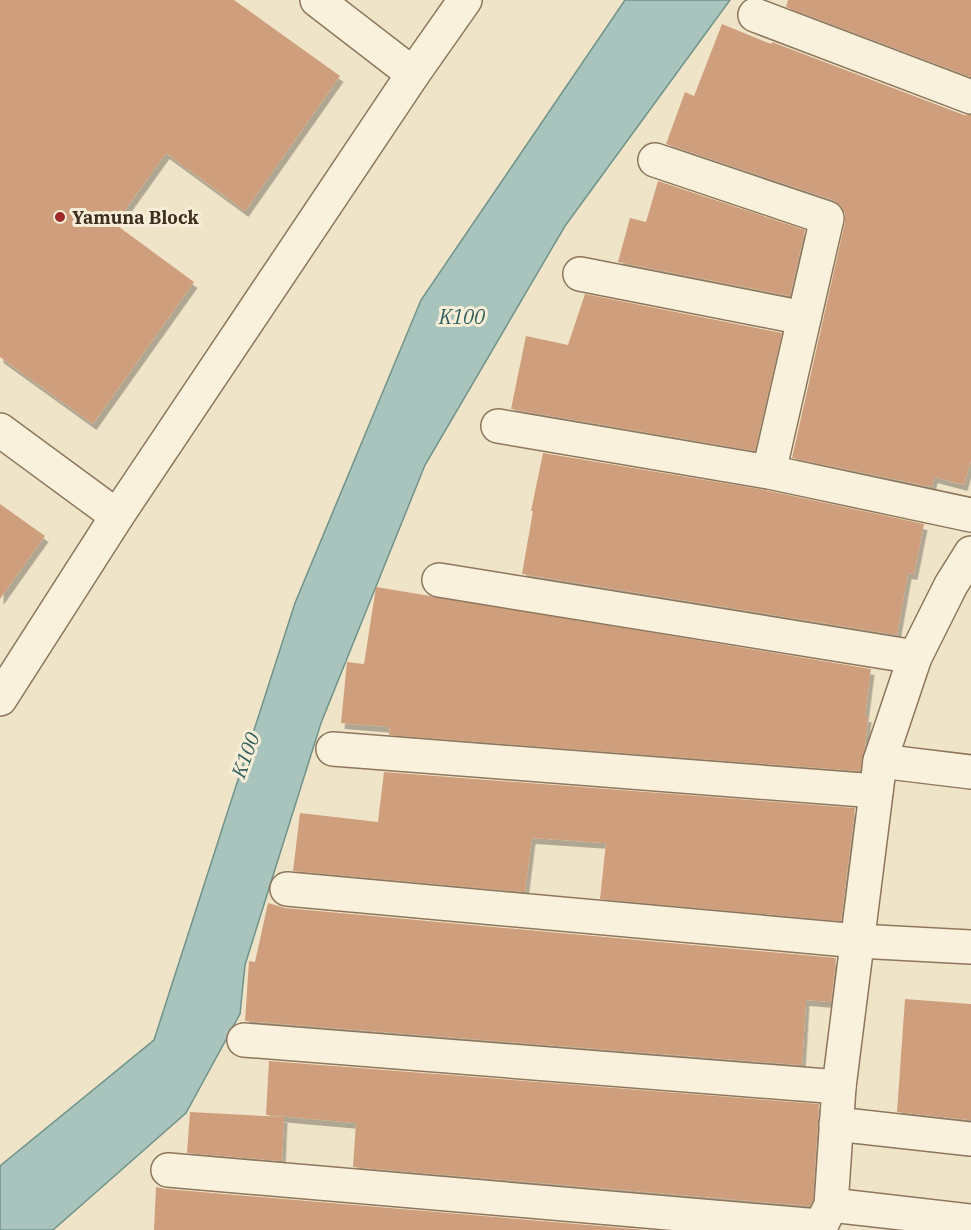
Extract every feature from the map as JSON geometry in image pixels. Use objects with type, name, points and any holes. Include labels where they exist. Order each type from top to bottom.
[{"type":"street","points":[[317,0],[413,74]]},
{"type":"street","points":[[0,699],[117,516],[465,0]]},
{"type":"street","points":[[755,15],[971,97]]},
{"type":"street","points":[[655,160],[827,218],[769,472]]},
{"type":"street","points":[[580,274],[804,318]]},
{"type":"street","points":[[498,426],[769,472],[971,515]]},
{"type":"street","points":[[0,430],[117,516]]},
{"type":"street","points":[[823,1220],[878,776],[915,657],[961,586],[971,553]]},
{"type":"street","points":[[439,580],[915,657]]},
{"type":"street","points":[[333,749],[878,776],[971,772]]},
{"type":"street","points":[[287,889],[858,941],[971,947]]},
{"type":"street","points":[[244,1040],[839,1087]]},
{"type":"street","points":[[836,1125],[971,1139]]},
{"type":"street","points":[[168,1170],[823,1220],[971,1221]]},
{"type":"water","name":"K100","points":[[625,0],[730,0],[565,226],[425,465],[321,723],[245,965],[240,1014],[186,1113],[53,1230],[0,1230],[0,1166],[154,1040],[295,603],[421,300]]},
{"type":"building","name":"Yamuna Block","points":[[0,0],[234,0],[340,76],[245,211],[166,153],[115,224],[194,282],[93,424],[0,357]]},
{"type":"building","points":[[788,0],[971,0],[971,77],[786,7]]},
{"type":"building","points":[[722,24],[964,115],[971,115],[971,460],[964,485],[934,477],[932,487],[792,458],[845,214],[841,206],[833,200],[666,144],[685,92],[694,96]]},
{"type":"building","points":[[658,181],[805,230],[790,296],[618,262],[630,218],[646,222]]},
{"type":"building","points":[[585,294],[782,333],[755,451],[511,409],[526,336],[568,345]]},
{"type":"building","points":[[543,453],[765,490],[924,524],[914,574],[908,573],[897,635],[522,574],[533,511],[531,511]]},
{"type":"building","points":[[0,504],[45,536],[0,599]]},
{"type":"building","points":[[376,587],[871,669],[865,716],[868,716],[865,747],[860,771],[389,735],[390,727],[341,723],[347,662],[364,664]]},
{"type":"building","points":[[384,772],[855,808],[841,921],[600,899],[606,843],[532,838],[525,892],[293,871],[300,813],[378,822]]},
{"type":"building","points":[[268,903],[285,908],[836,958],[831,1002],[806,1000],[802,1065],[245,1021],[249,961],[255,962]]},
{"type":"building","points":[[905,999],[971,1004],[971,1120],[897,1112]]},
{"type":"building","points":[[269,1061],[819,1104],[813,1200],[810,1206],[353,1167],[356,1123],[266,1115]]},
{"type":"building","points":[[190,1112],[284,1117],[282,1161],[187,1153]]},
{"type":"building","points":[[156,1187],[166,1189],[647,1230],[154,1230]]},
{"type":"place","name":"Yamuna Block","points":[[60,217]]}]
